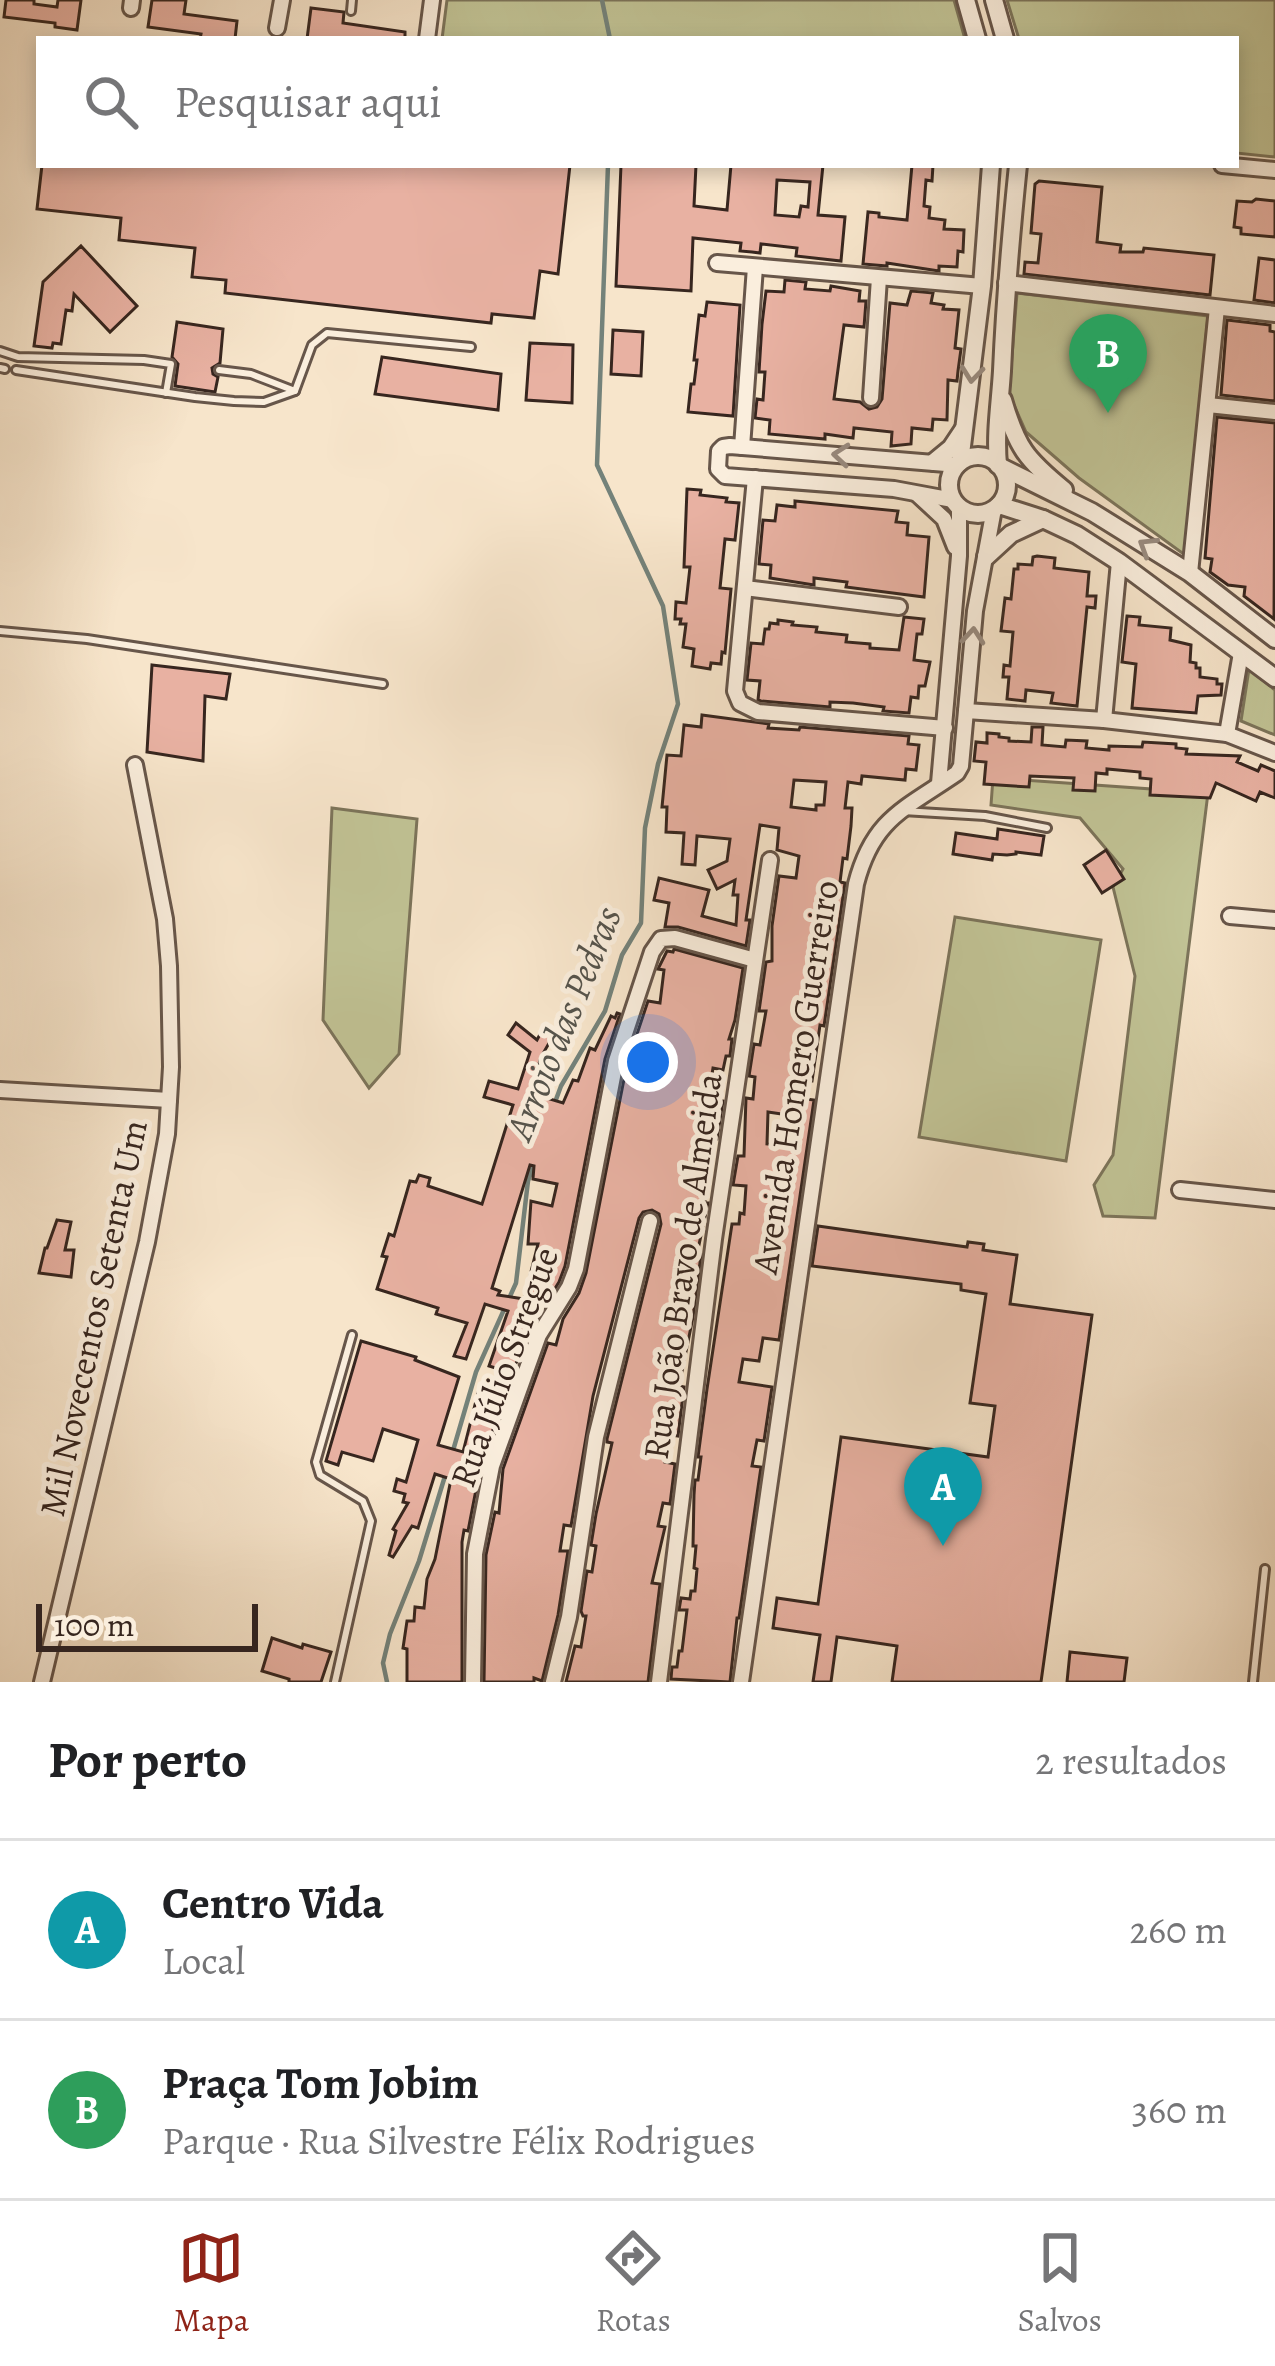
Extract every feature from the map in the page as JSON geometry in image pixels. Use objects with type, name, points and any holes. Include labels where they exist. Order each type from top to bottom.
[{"type":"street","points":[[277,28],[282,0]]},
{"type":"street","points":[[427,36],[433,0]]},
{"type":"street","points":[[966,0],[976,36]]},
{"type":"street","points":[[994,0],[1004,36]]},
{"type":"street","points":[[1239,167],[1275,170]]},
{"type":"street","points":[[940,783],[959,556],[950,478],[959,464],[967,424],[991,168]]},
{"type":"street","points":[[997,507],[1007,487],[995,436],[1018,168]]},
{"type":"street","points":[[717,263],[982,286]]},
{"type":"street","points":[[742,446],[754,267]]},
{"type":"street","points":[[871,398],[879,278]]},
{"type":"street","points":[[1006,284],[1275,314]]},
{"type":"street","points":[[1190,572],[1217,308]]},
{"type":"street","points":[[1001,394],[1013,436],[1032,464],[1092,512]]},
{"type":"street","points":[[1208,405],[1275,412]]},
{"type":"street","points":[[934,462],[951,448],[967,424]]},
{"type":"street","points":[[1275,639],[1190,572],[1092,512],[992,460],[976,456],[959,464],[742,446],[720,449],[719,471],[725,476],[894,489],[977,514],[997,507],[1043,519],[1119,562],[1275,678]]},
{"type":"street","points":[[755,478],[735,691],[740,704],[758,712],[945,728]]},
{"type":"street","points":[[917,494],[944,519],[959,556]]},
{"type":"street","name":"Avenida Homero Guerreiro","points":[[741,1682],[856,884],[871,841],[884,824],[961,766],[975,611],[997,507]]},
{"type":"street","points":[[986,557],[1011,535],[1043,519]]},
{"type":"street","points":[[1104,720],[1119,562]]},
{"type":"street","points":[[745,588],[899,607]]},
{"type":"street","points":[[1226,734],[1240,652]]},
{"type":"street","points":[[966,711],[1226,734],[1275,753]]},
{"type":"street","name":"Mil Novecentos Setenta Um","points":[[43,1675],[147,1242],[170,1100],[165,919],[135,765]]},
{"type":"street","name":"Rua João Bravo de Almeida","points":[[659,1682],[713,1239],[770,860]]},
{"type":"street","points":[[1230,916],[1275,920]]},
{"type":"street","name":"Rua Júlio Stregue","points":[[473,1682],[475,1554],[492,1466],[539,1335],[576,1269],[616,1061],[652,952],[661,939],[675,938],[755,960]]},
{"type":"street","points":[[0,1090],[170,1100]]},
{"type":"street","points":[[1180,1190],[1275,1200]]},
{"type":"street","points":[[553,1682],[569,1617],[596,1437],[650,1221]]},
{"type":"lane","points":[[351,10],[352,0]]},
{"type":"lane","points":[[16,370],[195,398],[264,402],[295,391],[312,345],[328,333],[471,346]]},
{"type":"lane","points":[[0,352],[18,357],[171,364],[166,392]]},
{"type":"lane","points":[[219,370],[273,380],[295,391]]},
{"type":"lane","points":[[0,631],[87,639],[382,684]]},
{"type":"lane","points":[[900,811],[985,816],[1047,828]]},
{"type":"lane","points":[[335,1682],[371,1521],[363,1501],[320,1475],[316,1462],[352,1335]]},
{"type":"lane","points":[[1252,1682],[1265,1569]]},
{"type":"green space","points":[[447,0],[954,0],[964,36],[442,36]]},
{"type":"green space","points":[[1007,0],[1275,0],[1275,157],[1239,153],[1239,36],[1018,36]]},
{"type":"green space","points":[[1017,293],[1208,316],[1185,555],[1079,478],[1026,432],[1009,394]]},
{"type":"green space","points":[[1249,669],[1275,690],[1275,735],[1241,721]]},
{"type":"green space","points":[[993,778],[1208,793],[1155,1218],[1103,1216],[1094,1185],[1113,1155],[1135,976],[1113,887],[1123,869],[1080,818],[991,805]]},
{"type":"green space","points":[[332,808],[417,819],[399,1054],[369,1088],[323,1020]]},
{"type":"green space","points":[[955,917],[1101,940],[1066,1161],[919,1137]]},
{"type":"building","points":[[6,0],[34,0],[34,4],[57,7],[58,0],[81,0],[77,30],[4,17]]},
{"type":"building","points":[[152,0],[186,0],[184,14],[237,21],[235,36],[148,27]]},
{"type":"building","points":[[311,8],[344,12],[343,23],[405,32],[405,36],[307,36]]},
{"type":"building","points":[[42,168],[570,168],[558,274],[540,271],[534,318],[492,314],[491,323],[225,293],[226,280],[192,277],[195,248],[119,240],[121,218],[37,209]]},
{"type":"building","points":[[621,168],[696,168],[694,206],[727,210],[731,168],[823,168],[818,215],[845,217],[841,261],[796,256],[797,248],[761,244],[760,253],[740,251],[741,243],[693,238],[691,291],[616,286]],"holes":[[[777,180],[810,182],[808,207],[801,206],[799,217],[775,215]]]},
{"type":"building","points":[[912,168],[933,168],[932,181],[926,180],[924,206],[930,207],[929,218],[945,220],[944,229],[964,230],[957,267],[939,266],[939,271],[863,264],[868,212],[907,220]]},
{"type":"building","points":[[1039,181],[1102,187],[1097,242],[1121,245],[1120,252],[1143,252],[1144,248],[1214,255],[1210,295],[1024,274],[1025,262],[1038,263],[1041,234],[1031,233]]},
{"type":"building","points":[[1237,201],[1275,201],[1275,237],[1241,234],[1241,228],[1234,227]]},
{"type":"building","points":[[81,246],[137,306],[110,332],[74,294],[72,311],[66,310],[61,344],[34,346],[43,282]]},
{"type":"building","points":[[1259,258],[1275,260],[1275,303],[1254,300]]},
{"type":"building","points":[[785,280],[806,282],[805,289],[830,291],[831,286],[860,291],[859,301],[866,301],[864,327],[844,325],[834,399],[860,402],[869,409],[882,399],[890,303],[907,305],[911,291],[933,293],[931,303],[959,310],[955,348],[961,349],[957,381],[948,380],[947,420],[933,419],[932,430],[912,428],[911,444],[891,446],[892,432],[854,428],[853,438],[769,434],[770,420],[755,418],[757,399],[763,400],[765,372],[759,372],[762,324],[766,291],[784,292]]},
{"type":"building","points":[[707,302],[740,305],[733,416],[688,412],[699,315],[705,316]]},
{"type":"building","points":[[1227,320],[1270,325],[1275,332],[1275,401],[1221,395]]},
{"type":"building","points":[[177,322],[223,329],[220,363],[212,368],[218,377],[215,392],[175,386],[178,364],[172,357]]},
{"type":"building","points":[[613,330],[643,332],[641,376],[611,374]]},
{"type":"building","points":[[530,343],[573,345],[572,403],[526,400]]},
{"type":"building","points":[[382,357],[501,374],[498,410],[375,394]]},
{"type":"building","points":[[1217,417],[1275,423],[1274,619],[1244,596],[1245,587],[1228,585],[1210,572],[1212,559],[1205,558]]},
{"type":"building","points":[[687,489],[739,503],[735,540],[725,539],[720,588],[731,589],[725,653],[721,664],[711,663],[710,669],[692,666],[694,649],[683,647],[686,624],[675,619],[676,602],[686,603],[690,567],[684,567]]},
{"type":"building","points":[[795,501],[898,511],[896,522],[908,523],[907,535],[929,537],[924,597],[846,587],[847,582],[814,578],[814,585],[770,578],[771,565],[759,564],[763,520],[775,521],[777,505],[795,507]]},
{"type":"building","points":[[1037,556],[1055,558],[1054,568],[1089,572],[1087,596],[1096,596],[1095,608],[1087,607],[1077,706],[1051,703],[1053,693],[1026,690],[1025,701],[1007,699],[1009,677],[1003,677],[1004,665],[1010,666],[1013,632],[1001,631],[1005,598],[1011,599],[1014,569],[1018,564],[1032,565]]},
{"type":"building","points":[[1127,616],[1140,617],[1139,625],[1171,628],[1170,640],[1191,645],[1190,662],[1200,668],[1200,677],[1222,684],[1221,695],[1198,696],[1196,713],[1132,708],[1136,664],[1122,662]]},
{"type":"building","points":[[904,617],[924,619],[914,660],[930,662],[925,686],[919,686],[918,698],[911,697],[909,713],[853,703],[830,702],[830,707],[761,701],[760,681],[747,680],[751,643],[763,644],[770,623],[778,624],[778,620],[817,627],[816,632],[847,635],[846,642],[899,650]]},
{"type":"building","points":[[152,665],[230,674],[226,699],[205,696],[203,761],[147,752]]},
{"type":"building","points":[[702,715],[769,724],[768,728],[909,736],[908,744],[919,745],[916,770],[906,769],[905,780],[862,776],[861,784],[848,782],[845,808],[852,808],[851,826],[840,882],[845,883],[824,1026],[820,1025],[812,1081],[808,1081],[806,1099],[814,1100],[779,1340],[763,1338],[759,1361],[743,1359],[739,1382],[772,1387],[764,1441],[757,1440],[752,1466],[761,1467],[730,1682],[671,1679],[682,1651],[687,1610],[679,1610],[681,1598],[690,1599],[695,1591],[695,1480],[732,1224],[739,1224],[740,1213],[744,1214],[746,1186],[733,1185],[738,1156],[744,1156],[746,1098],[753,1099],[755,1077],[749,1076],[766,1011],[759,1011],[766,962],[772,961],[779,876],[796,878],[799,856],[777,850],[779,828],[760,825],[746,946],[665,927],[669,903],[654,900],[659,878],[709,890],[702,916],[736,925],[735,880],[717,889],[708,870],[727,861],[730,839],[697,836],[695,865],[682,864],[684,833],[666,832],[667,807],[662,807],[667,755],[681,756],[684,725],[701,727]],"holes":[[[794,780],[826,782],[824,805],[816,805],[816,810],[791,807]],[[768,1112],[802,1117],[797,1147],[767,1144]]]},
{"type":"building","points":[[1032,727],[1043,727],[1042,745],[1065,747],[1066,740],[1087,741],[1086,748],[1109,750],[1109,746],[1142,747],[1143,742],[1176,744],[1176,748],[1187,749],[1186,754],[1240,756],[1237,762],[1258,771],[1261,765],[1275,771],[1275,798],[1260,792],[1256,801],[1216,783],[1210,798],[1150,795],[1151,779],[1140,778],[1140,772],[1107,769],[1107,774],[1096,773],[1095,791],[1073,790],[1074,778],[1030,776],[1029,787],[984,784],[986,762],[974,761],[976,742],[987,743],[987,733],[1031,742]]},
{"type":"building","points":[[998,829],[1044,836],[1041,855],[993,854],[992,860],[953,854],[956,833],[997,839]]},
{"type":"building","points":[[1106,850],[1124,879],[1102,893],[1084,865]]},
{"type":"building","points":[[667,951],[743,968],[730,1056],[723,1070],[713,1068],[708,1099],[723,1101],[717,1139],[711,1139],[709,1181],[705,1181],[708,1203],[679,1386],[684,1387],[678,1436],[671,1435],[665,1462],[675,1464],[670,1504],[663,1503],[658,1526],[665,1527],[652,1583],[660,1584],[648,1682],[566,1682],[575,1646],[581,1647],[587,1571],[592,1572],[596,1546],[591,1545],[612,1443],[607,1439],[661,1224],[659,1214],[652,1210],[639,1218],[593,1396],[571,1526],[564,1525],[560,1551],[568,1551],[542,1681],[484,1682],[486,1555],[495,1512],[499,1513],[503,1469],[548,1343],[556,1345],[586,1273],[627,1064],[648,1001],[660,1003],[664,970],[658,969]]},
{"type":"building","points":[[620,1014],[605,1059],[559,1282],[549,1298],[538,1295],[512,1373],[489,1366],[508,1311],[485,1304],[466,1359],[454,1356],[467,1323],[436,1314],[438,1308],[377,1289],[387,1257],[382,1256],[389,1234],[394,1236],[410,1181],[416,1182],[419,1175],[430,1178],[428,1186],[482,1204],[513,1105],[484,1097],[489,1081],[518,1089],[530,1052],[508,1035],[516,1023],[537,1040],[545,1025],[556,1031],[541,1057],[530,1093],[563,1103],[573,1080],[578,1081],[590,1048],[595,1050],[611,1016]],"holes":[[[530,1165],[534,1166],[533,1179],[557,1184],[552,1206],[531,1201],[528,1244],[538,1244],[524,1299],[498,1295],[500,1291],[492,1288]]]},
{"type":"building","points":[[57,1220],[71,1222],[65,1250],[74,1250],[71,1277],[39,1273]]},
{"type":"building","points":[[818,1226],[967,1247],[968,1242],[984,1244],[983,1250],[1017,1255],[1010,1304],[1092,1315],[1041,1682],[892,1682],[897,1646],[837,1637],[831,1682],[813,1682],[820,1635],[773,1628],[777,1598],[818,1604],[841,1437],[988,1457],[995,1406],[970,1403],[986,1294],[961,1290],[961,1284],[812,1266]]},
{"type":"building","points":[[361,1341],[416,1357],[459,1377],[438,1445],[463,1452],[480,1385],[505,1395],[481,1464],[462,1542],[462,1682],[407,1682],[407,1649],[403,1648],[407,1621],[414,1621],[415,1607],[424,1608],[451,1479],[435,1474],[418,1528],[412,1526],[393,1557],[389,1555],[393,1529],[408,1503],[403,1502],[405,1494],[394,1491],[397,1479],[406,1482],[418,1440],[383,1429],[373,1461],[342,1452],[338,1465],[326,1461]]},
{"type":"building","points":[[272,1638],[331,1652],[321,1682],[289,1682],[262,1671]]},
{"type":"building","points":[[1070,1652],[1127,1658],[1124,1682],[1067,1682]]},
{"type":"waterway","name":"Arroio das Pedras","points":[[602,0],[609,36]]},
{"type":"waterway","name":"Arroio das Pedras","points":[[554,1105],[605,1011],[622,955],[641,923],[645,828],[658,764],[678,704],[663,606],[597,465],[608,168]]},
{"type":"waterway","name":"Arroio das Pedras","points":[[452,1454],[476,1372],[516,1283],[528,1181],[535,1161]]},
{"type":"waterway","name":"Arroio das Pedras","points":[[387,1682],[383,1663],[390,1634],[445,1476]]},
{"type":"place","name":"Praça Tom Jobim","points":[[1108,413]]},
{"type":"place","name":"Centro Vida","points":[[943,1546]]}]
